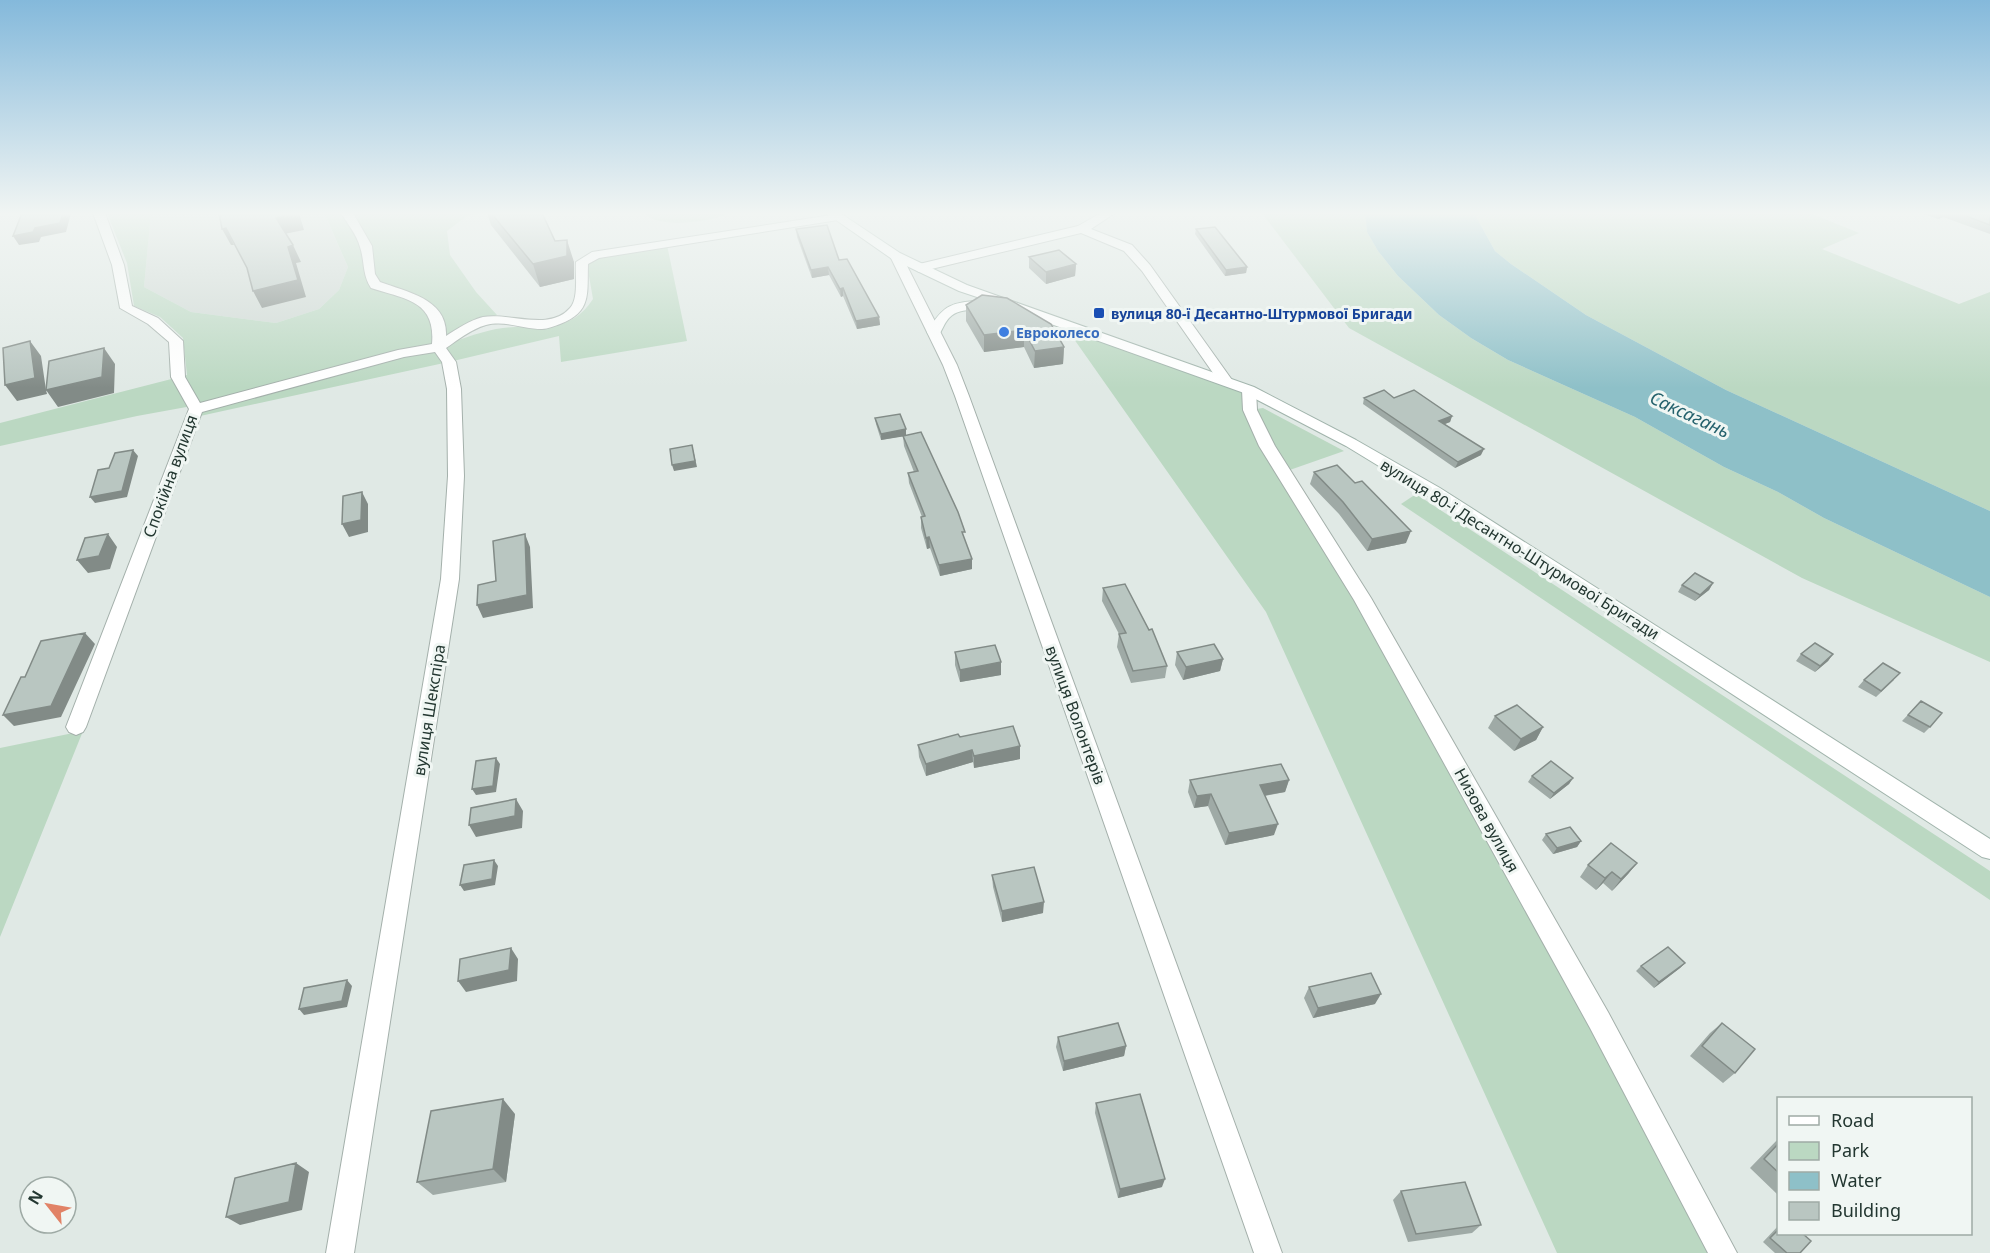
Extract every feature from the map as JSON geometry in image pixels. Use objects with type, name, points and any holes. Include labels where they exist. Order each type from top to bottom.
[{"type":"street","name":"Спокійна вулиця","points":[[76,727],[196,409],[178,377],[176,341],[153,321],[126,308],[119,271]]},
{"type":"street","name":"вулиця Шекспіра","points":[[340,1253],[450,579],[456,476],[453,389],[449,362],[438,347],[441,331],[439,319],[430,309],[410,296],[375,285],[369,271]]},
{"type":"street","points":[[196,409],[403,353],[438,347],[468,328],[485,321],[506,320],[543,325],[566,317],[576,310],[581,299],[582,271]]},
{"type":"street","name":"вулиця Волонтерів","points":[[904,271],[962,396],[1268,1253]]},
{"type":"street","name":"вулиця 80-ї Десантно-Штурмової Бригади","points":[[927,271],[963,288],[1225,380],[1351,443],[1434,492],[1990,850]]},
{"type":"street","points":[[1148,271],[1225,380]]},
{"type":"street","points":[[934,332],[945,315],[959,306],[982,303],[1017,306]]},
{"type":"street","name":"Низова вулиця","points":[[1249,390],[1250,410],[1267,446],[1362,598],[1599,1020],[1723,1253]]},
{"type":"shaded area","points":[[145,271],[346,271],[339,290],[319,309],[276,323],[191,312],[144,287]]},
{"type":"green space","points":[[128,271],[145,271],[144,287],[191,312],[276,323],[319,309],[339,290],[346,271],[462,271],[497,315],[466,327],[433,345],[203,404],[0,446],[0,423],[187,375],[183,338],[160,317],[134,306]]},
{"type":"green space","points":[[588,271],[673,271],[687,341],[561,362],[559,336],[449,362],[438,347],[496,329],[561,324],[583,311],[593,299]]},
{"type":"green space","points":[[1306,271],[1394,271],[1439,315],[1508,360],[1635,417],[1724,467],[1778,492],[1824,518],[1990,597],[1990,662],[1802,578],[1349,328]]},
{"type":"green space","points":[[1522,271],[1878,271],[1959,304],[1990,292],[1990,511],[1726,390],[1586,315]]},
{"type":"green space","points":[[1062,322],[1249,390],[1250,410],[1263,408],[1344,451],[1284,472],[1723,1253],[1557,1253],[1266,612]]},
{"type":"green space","points":[[435,350],[444,363],[200,416],[201,410],[403,355]]},
{"type":"green space","points":[[1413,496],[1419,496],[1990,871],[1990,900],[1401,504]]},
{"type":"green space","points":[[83,731],[0,937],[0,748]]},
{"type":"water","name":"Саксагань","points":[[1394,271],[1522,271],[1586,315],[1726,390],[1990,511],[1990,597],[1824,518],[1778,492],[1724,467],[1635,417],[1508,360],[1439,315]]},
{"type":"building","points":[[248,271],[295,271],[298,280],[253,291]]},
{"type":"building","points":[[830,271],[854,271],[879,317],[856,321],[843,288],[840,289]]},
{"type":"building","points":[[982,295],[1007,298],[1051,324],[1064,347],[1035,351],[1024,330],[984,335],[966,305]]},
{"type":"building","points":[[30,341],[35,378],[5,385],[3,348]]},
{"type":"building","points":[[104,348],[102,377],[46,390],[49,361]]},
{"type":"building","points":[[1384,390],[1394,398],[1414,390],[1452,416],[1439,421],[1484,449],[1458,462],[1364,398]]},
{"type":"building","points":[[900,414],[906,429],[881,434],[875,418]]},
{"type":"building","points":[[921,432],[958,512],[965,532],[962,532],[972,559],[939,565],[929,537],[926,538],[921,517],[925,516],[908,473],[918,471],[903,436]]},
{"type":"building","points":[[692,445],[695,461],[672,465],[670,449]]},
{"type":"building","points":[[133,450],[122,491],[90,497],[98,470],[109,468],[115,453]]},
{"type":"building","points":[[1337,465],[1355,483],[1362,481],[1411,531],[1372,539],[1343,502],[1314,472]]},
{"type":"building","points":[[362,492],[361,520],[342,524],[343,496]]},
{"type":"building","points":[[108,534],[99,556],[77,560],[85,538]]},
{"type":"building","points":[[525,534],[527,595],[477,605],[478,585],[496,581],[493,541]]},
{"type":"building","points":[[1695,573],[1713,583],[1700,595],[1682,585]]},
{"type":"building","points":[[1125,584],[1149,630],[1152,629],[1167,666],[1133,671],[1119,634],[1126,633],[1103,588]]},
{"type":"building","points":[[85,633],[51,706],[3,715],[21,677],[25,677],[41,641]]},
{"type":"building","points":[[1815,643],[1833,654],[1820,666],[1801,654]]},
{"type":"building","points":[[1214,644],[1223,659],[1186,667],[1177,652]]},
{"type":"building","points":[[995,645],[1001,662],[960,670],[955,652]]},
{"type":"building","points":[[1883,663],[1900,673],[1881,691],[1864,680]]},
{"type":"building","points":[[1921,701],[1942,713],[1930,727],[1908,715]]},
{"type":"building","points":[[1517,705],[1543,727],[1521,739],[1495,716]]},
{"type":"building","points":[[1013,726],[1020,746],[974,756],[972,750],[926,764],[918,745],[958,734],[960,737]]},
{"type":"building","points":[[496,758],[493,786],[472,789],[476,761]]},
{"type":"building","points":[[1551,761],[1573,778],[1554,793],[1532,776]]},
{"type":"building","points":[[1281,764],[1289,780],[1260,785],[1278,824],[1229,833],[1211,794],[1197,796],[1190,780]]},
{"type":"building","points":[[516,799],[515,816],[469,825],[471,808]]},
{"type":"building","points":[[1570,827],[1581,841],[1557,848],[1546,834]]},
{"type":"building","points":[[1611,843],[1637,863],[1621,879],[1612,872],[1605,878],[1588,865]]},
{"type":"building","points":[[494,860],[492,879],[460,885],[464,865]]},
{"type":"building","points":[[1034,867],[1044,902],[1002,911],[992,875]]},
{"type":"building","points":[[1668,947],[1685,963],[1659,982],[1641,966]]},
{"type":"building","points":[[511,948],[509,970],[458,981],[460,959]]},
{"type":"building","points":[[1371,973],[1381,994],[1318,1008],[1309,987]]},
{"type":"building","points":[[347,980],[342,1001],[299,1009],[304,988]]},
{"type":"building","points":[[1118,1023],[1126,1046],[1064,1061],[1058,1037]]},
{"type":"building","points":[[1722,1023],[1755,1049],[1735,1073],[1702,1046]]},
{"type":"building","points":[[1140,1094],[1165,1179],[1120,1189],[1096,1103]]},
{"type":"building","points":[[503,1099],[493,1169],[417,1182],[431,1111]]},
{"type":"building","points":[[1777,1145],[1777,1171],[1764,1159]]},
{"type":"building","points":[[296,1163],[289,1202],[226,1217],[235,1178]]},
{"type":"building","points":[[1465,1182],[1481,1225],[1416,1234],[1401,1191]]},
{"type":"building","points":[[1777,1231],[1777,1235],[1804,1235],[1811,1241],[1800,1253],[1787,1253],[1770,1238]]},
{"type":"place","name":"вулиця 80-ї Десантно-Штурмової Бригади","points":[[1099,313]]},
{"type":"place","name":"Евроколесо","points":[[1004,332]]}]
